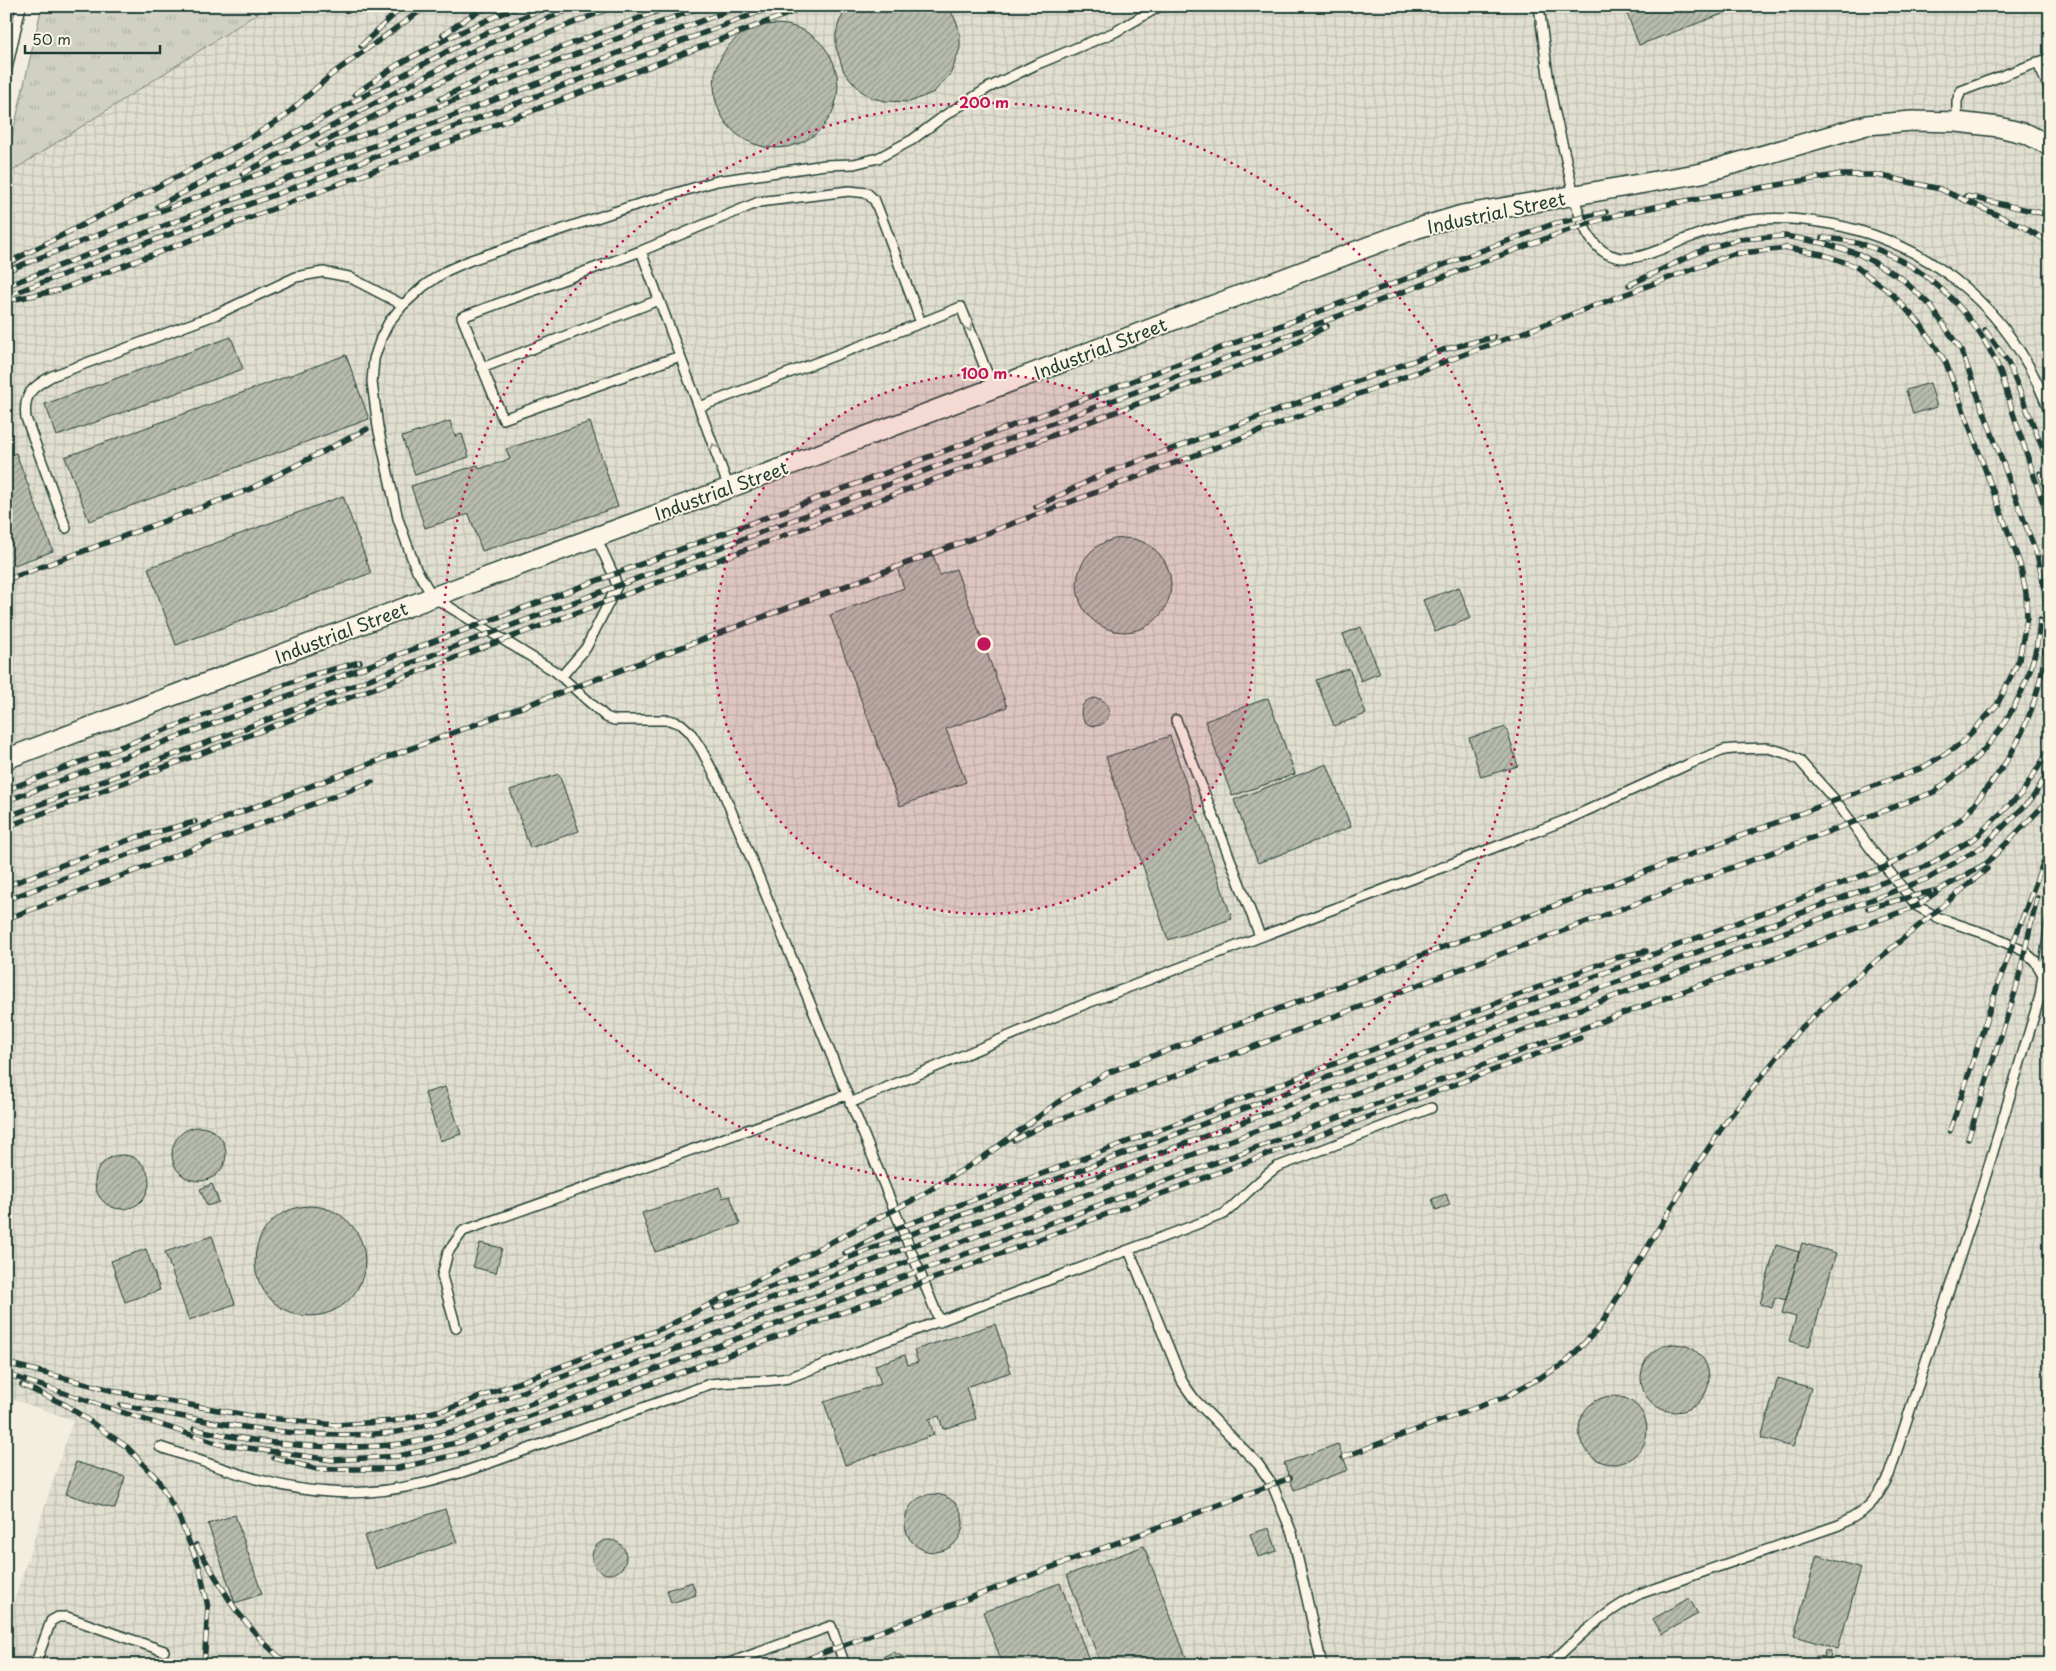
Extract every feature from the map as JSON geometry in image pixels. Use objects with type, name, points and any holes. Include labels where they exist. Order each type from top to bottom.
[{"type":"street","name":"Industrial Street","points":[[6,759],[433,596],[729,488],[1415,229],[1462,215],[1702,173],[1867,125],[1912,121],[1957,122],[1999,127],[2027,134],[2050,146]]},
{"type":"lane","points":[[6,73],[22,6]]},
{"type":"lane","points":[[940,1322],[722,789],[690,732],[681,724],[669,720],[614,720],[606,718],[562,677],[433,596],[416,569],[398,518],[378,427],[372,382],[374,360],[381,338],[389,322],[403,305],[424,286],[446,271],[471,260],[629,207],[717,181],[825,165],[854,164],[878,158],[912,140],[944,116],[988,88],[1035,65],[1115,32],[1160,6]]},
{"type":"lane","points":[[1539,6],[1551,94],[1574,195],[1580,218],[1596,246],[1607,254],[1620,258],[1632,258],[1650,254],[1684,240],[1745,221],[1781,218],[1811,220],[1851,228],[1881,237],[1914,252],[1944,271],[1994,314],[2030,369],[2050,414]]},
{"type":"lane","points":[[1957,122],[1957,101],[1961,91],[2050,58]]},
{"type":"lane","points":[[2038,62],[2050,90]]},
{"type":"lane","points":[[680,356],[502,419],[462,317],[641,251],[759,202],[849,192],[867,193],[874,201],[920,323]]},
{"type":"lane","points":[[641,251],[729,488]]},
{"type":"lane","points":[[66,528],[26,418],[24,405],[29,394],[38,384],[52,376],[215,315],[296,277],[322,272],[349,277],[403,305]]},
{"type":"lane","points":[[482,368],[659,300]]},
{"type":"lane","points":[[699,407],[961,307],[993,388]]},
{"type":"lane","points":[[562,677],[586,648],[617,586],[596,536]]},
{"type":"lane","points":[[1176,720],[1260,936]]},
{"type":"lane","points":[[456,1328],[442,1276],[448,1252],[463,1231],[848,1099],[1085,1004],[1566,820],[1724,750],[1768,748],[1799,760],[1819,781],[1917,906],[1939,918],[1989,935],[2024,952],[2035,961],[2042,973]]},
{"type":"lane","points":[[1549,1665],[1587,1628],[1614,1608],[1639,1594],[1838,1525],[1867,1509],[1880,1493],[1889,1475],[1983,1185],[2040,996],[2050,922]]},
{"type":"lane","points":[[160,1447],[246,1475],[292,1487],[329,1492],[371,1492],[409,1486],[457,1474],[710,1384],[732,1380],[768,1382],[788,1378],[940,1322],[1224,1214],[1247,1194],[1263,1176],[1277,1167],[1431,1108]]},
{"type":"lane","points":[[1129,1250],[1182,1383],[1195,1400],[1258,1464],[1272,1484],[1292,1533],[1322,1665]]},
{"type":"lane","points":[[35,1665],[51,1622],[58,1617],[67,1617],[164,1651]]},
{"type":"lane","points":[[724,1665],[831,1626],[845,1665]]},
{"type":"shaded area","points":[[265,6],[2050,6],[2050,1665],[6,1665],[6,1626],[73,1420],[6,1397],[6,174]]},
{"type":"green space","points":[[42,6],[269,6],[6,175],[6,163]]},
{"type":"building","points":[[848,6],[948,6],[957,23],[960,35],[960,48],[951,73],[934,92],[910,102],[885,101],[872,98],[861,91],[844,72],[836,47],[836,34],[839,22]]},
{"type":"building","points":[[1624,6],[1744,6],[1639,45]]},
{"type":"building","points":[[776,24],[800,29],[820,42],[833,62],[838,86],[833,110],[820,130],[800,143],[776,148],[752,143],[732,130],[719,110],[714,86],[719,62],[732,42],[752,29]]},
{"type":"building","points":[[231,337],[243,369],[57,436],[45,404]]},
{"type":"building","points":[[346,355],[369,419],[89,521],[65,457]]},
{"type":"building","points":[[1930,383],[1937,407],[1913,414],[1906,390]]},
{"type":"building","points":[[450,421],[455,436],[462,434],[469,457],[415,475],[402,437]]},
{"type":"building","points":[[590,422],[618,507],[482,551],[469,514],[425,528],[411,486],[478,465],[479,469],[510,459],[506,449]]},
{"type":"building","points":[[16,453],[53,551],[6,568],[6,456]]},
{"type":"building","points":[[343,496],[371,573],[176,645],[148,568]]},
{"type":"building","points":[[1124,538],[1142,542],[1157,552],[1167,567],[1171,585],[1167,603],[1157,618],[1142,628],[1124,632],[1106,628],[1091,618],[1081,603],[1077,585],[1081,567],[1091,552],[1106,542]]},
{"type":"building","points":[[933,555],[940,575],[956,569],[1007,707],[946,729],[966,782],[900,806],[830,615],[904,588],[897,568]]},
{"type":"building","points":[[1459,587],[1471,618],[1435,632],[1423,600]]},
{"type":"building","points":[[1361,627],[1380,673],[1361,681],[1343,634]]},
{"type":"building","points":[[1349,668],[1366,714],[1334,726],[1316,680]]},
{"type":"building","points":[[1095,698],[1105,702],[1109,712],[1105,722],[1095,726],[1085,722],[1081,712],[1085,702]]},
{"type":"building","points":[[1268,698],[1295,774],[1232,796],[1205,721]]},
{"type":"building","points":[[1506,727],[1518,766],[1481,777],[1469,738]]},
{"type":"building","points":[[1170,736],[1232,919],[1168,940],[1106,757]]},
{"type":"building","points":[[1327,764],[1351,827],[1258,863],[1234,800]]},
{"type":"building","points":[[559,774],[579,831],[530,848],[510,790]]},
{"type":"building","points":[[445,1087],[461,1134],[440,1141],[425,1093]]},
{"type":"building","points":[[199,1127],[209,1129],[218,1135],[224,1144],[226,1154],[224,1164],[218,1173],[209,1179],[199,1181],[189,1179],[180,1173],[174,1164],[172,1154],[174,1144],[180,1135],[189,1129]]},
{"type":"building","points":[[122,1155],[132,1157],[141,1163],[147,1172],[149,1182],[147,1192],[141,1201],[132,1207],[122,1209],[112,1207],[103,1201],[97,1192],[95,1182],[97,1172],[103,1163],[112,1157]]},
{"type":"building","points":[[212,1184],[219,1202],[207,1206],[200,1189]]},
{"type":"building","points":[[719,1187],[723,1198],[730,1196],[740,1224],[655,1252],[642,1213]]},
{"type":"building","points":[[1446,1194],[1450,1205],[1436,1210],[1432,1199]]},
{"type":"building","points":[[310,1206],[331,1210],[349,1222],[361,1240],[365,1261],[361,1282],[349,1300],[331,1312],[310,1316],[289,1312],[271,1300],[259,1282],[255,1261],[259,1240],[271,1222],[289,1210]]},
{"type":"building","points":[[212,1236],[235,1304],[189,1320],[165,1252]]},
{"type":"building","points":[[480,1243],[502,1248],[496,1273],[473,1267]]},
{"type":"building","points":[[1802,1243],[1836,1253],[1809,1347],[1789,1341],[1796,1317],[1782,1313]]},
{"type":"building","points":[[1776,1245],[1799,1252],[1786,1300],[1775,1297],[1772,1308],[1760,1304]]},
{"type":"building","points":[[146,1249],[160,1290],[125,1302],[111,1261]]},
{"type":"building","points":[[995,1324],[1011,1372],[966,1387],[976,1419],[943,1429],[939,1416],[929,1419],[934,1435],[845,1465],[824,1402],[881,1384],[875,1365],[905,1355],[908,1365],[918,1362],[914,1350]]},
{"type":"building","points":[[1675,1344],[1688,1347],[1699,1354],[1706,1365],[1709,1378],[1706,1391],[1699,1402],[1688,1409],[1675,1412],[1662,1409],[1651,1402],[1644,1391],[1641,1378],[1644,1365],[1651,1354],[1662,1347]]},
{"type":"building","points":[[1778,1378],[1811,1388],[1793,1447],[1761,1438]]},
{"type":"building","points":[[1613,1396],[1626,1399],[1637,1406],[1644,1417],[1647,1430],[1644,1443],[1637,1454],[1626,1461],[1613,1464],[1600,1461],[1589,1454],[1582,1443],[1579,1430],[1582,1417],[1589,1406],[1600,1399]]},
{"type":"building","points":[[1338,1444],[1348,1470],[1294,1490],[1284,1463]]},
{"type":"building","points":[[76,1462],[125,1477],[115,1509],[66,1494]]},
{"type":"building","points":[[928,1494],[940,1494],[955,1502],[963,1517],[963,1529],[955,1544],[940,1552],[928,1552],[913,1544],[905,1529],[905,1517],[913,1502]]},
{"type":"building","points":[[445,1509],[457,1542],[376,1569],[364,1536]]},
{"type":"building","points":[[235,1515],[262,1594],[235,1603],[208,1524]]},
{"type":"building","points":[[1269,1528],[1277,1551],[1258,1557],[1250,1534]]},
{"type":"building","points":[[609,1540],[616,1541],[621,1545],[625,1550],[625,1564],[621,1569],[616,1573],[609,1574],[602,1573],[597,1569],[593,1564],[592,1557],[593,1550],[597,1545],[602,1541]]},
{"type":"building","points":[[1144,1546],[1189,1665],[1101,1665],[1067,1575]]},
{"type":"building","points":[[1817,1555],[1861,1568],[1838,1649],[1794,1636]]},
{"type":"building","points":[[692,1582],[696,1595],[671,1603],[667,1590]]},
{"type":"building","points":[[1060,1583],[1091,1665],[1003,1665],[983,1612]]},
{"type":"building","points":[[1689,1598],[1698,1614],[1662,1634],[1653,1619]]},
{"type":"building","points":[[1825,1650],[1831,1651],[1829,1665],[1815,1664],[1816,1656],[1824,1657]]},
{"type":"building","points":[[893,1652],[903,1657],[906,1665],[880,1665],[883,1657]]},
{"type":"railway","points":[[361,46],[403,6]]},
{"type":"railway","points":[[6,264],[241,144],[285,116],[332,74],[427,6]]},
{"type":"railway","points":[[443,35],[470,16],[490,6]]},
{"type":"railway","points":[[355,94],[397,65],[448,38],[518,6]]},
{"type":"railway","points":[[158,206],[463,43],[549,6]]},
{"type":"railway","points":[[242,174],[475,50],[577,6]]},
{"type":"railway","points":[[318,145],[483,60],[615,6]]},
{"type":"railway","points":[[440,99],[489,75],[671,6]]},
{"type":"railway","points":[[6,271],[704,6]]},
{"type":"railway","points":[[6,286],[741,6]]},
{"type":"railway","points":[[9,295],[775,6]]},
{"type":"railway","points":[[6,301],[59,290],[793,12]]},
{"type":"railway","points":[[6,817],[267,720],[395,669],[1563,232],[1616,215],[1836,175],[1877,175],[1940,189],[2024,227],[2050,243]]},
{"type":"railway","points":[[1966,196],[2050,215]]},
{"type":"railway","points":[[6,801],[1553,224],[1606,212]]},
{"type":"railway","points":[[715,1308],[1885,867],[1934,838],[1968,812],[2000,771],[2023,731],[2032,709],[2043,664],[2047,618],[2038,558],[1961,350],[1930,305],[1900,277],[1859,254],[1823,243],[1785,236],[1740,239],[1703,250],[1629,285]]},
{"type":"railway","points":[[1822,238],[1850,242],[1877,250],[1902,261],[1926,276],[1966,314],[1982,337],[1999,368],[2050,524]]},
{"type":"railway","points":[[6,900],[1733,254],[1787,248],[1822,254],[1855,266],[1891,293],[1921,325],[1946,363],[2020,564],[2026,593],[2027,618],[2019,660],[1997,705],[1961,744],[1922,768],[1107,1073],[1061,1100],[985,1156],[917,1198],[664,1328]]},
{"type":"railway","points":[[6,827],[1282,350],[1327,326]]},
{"type":"railway","points":[[1985,330],[2008,362],[2050,467]]},
{"type":"railway","points":[[1036,507],[1103,474],[1443,350],[1494,337]]},
{"type":"railway","points":[[6,580],[248,490],[367,429]]},
{"type":"railway","points":[[2040,473],[2050,499]]},
{"type":"railway","points":[[1014,1140],[1044,1125],[1934,792],[1982,752],[1994,738],[2014,707],[2029,674],[2038,638],[2040,620]]},
{"type":"railway","points":[[6,790],[308,676],[360,662]]},
{"type":"railway","points":[[121,1405],[223,1424],[292,1433],[327,1435],[396,1432],[455,1417],[1927,866],[1975,838],[2022,793],[2050,749]]},
{"type":"railway","points":[[194,1429],[245,1439],[322,1447],[408,1443],[460,1430],[1929,878],[1982,847],[2032,799],[2050,769]]},
{"type":"railway","points":[[6,919],[372,782]]},
{"type":"railway","points":[[6,1374],[219,1444],[332,1460],[399,1456],[460,1442],[919,1271],[1917,906],[1939,890],[1987,863],[2044,805],[2050,795]]},
{"type":"railway","points":[[6,886],[137,837],[195,822]]},
{"type":"railway","points":[[1950,1131],[1998,984],[2050,844]]},
{"type":"railway","points":[[1343,1457],[1505,1397],[1564,1364],[1599,1328],[1697,1165],[1728,1119],[1797,1032],[1846,986],[1987,869]]},
{"type":"railway","points":[[1868,908],[1933,891]]},
{"type":"railway","points":[[1968,1139],[2016,989],[2037,898]]},
{"type":"railway","points":[[845,1253],[882,1234],[1616,958],[1646,951]]},
{"type":"railway","points":[[274,1458],[317,1469],[394,1469],[465,1453],[1580,1038]]},
{"type":"railway","points":[[6,1363],[118,1392],[251,1416],[335,1425],[394,1421],[451,1408],[671,1325]]},
{"type":"railway","points":[[22,1385],[66,1405],[127,1447],[158,1480],[178,1515],[199,1566],[208,1607],[204,1665]]},
{"type":"railway","points":[[791,1665],[1290,1478]]},
{"type":"railway","points":[[196,1545],[235,1609],[262,1641],[288,1665]]}]
